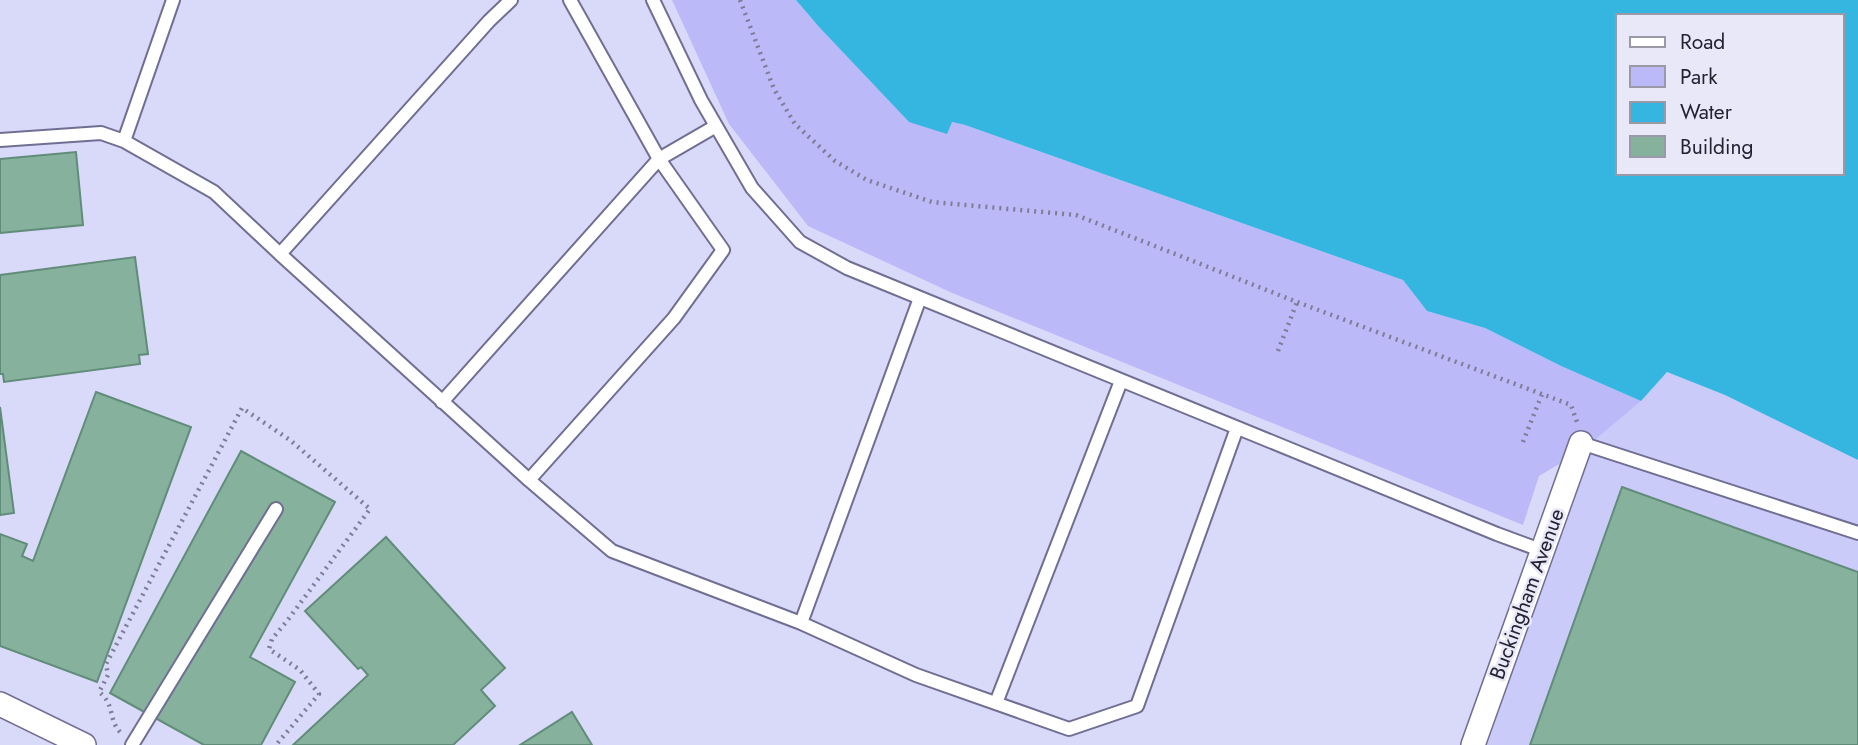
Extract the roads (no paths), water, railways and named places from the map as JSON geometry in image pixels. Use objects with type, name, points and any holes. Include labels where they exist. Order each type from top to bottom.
[{"type":"street","name":"Buckingham Avenue","points":[[1473,745],[1581,443]]},
{"type":"street","points":[[0,704],[85,745]]},
{"type":"lane","points":[[124,141],[173,0]]},
{"type":"lane","points":[[280,254],[489,21],[511,0]]},
{"type":"lane","points":[[529,481],[674,318],[723,250],[659,159],[570,0]]},
{"type":"lane","points":[[653,0],[701,100],[752,188],[800,242],[847,268],[1543,551]]},
{"type":"lane","points":[[442,402],[659,159],[716,126]]},
{"type":"lane","points":[[0,140],[101,133],[124,141],[214,192],[529,481],[612,551],[801,623],[916,675],[1069,729],[1137,706],[1237,428]]},
{"type":"lane","points":[[801,623],[920,298]]},
{"type":"lane","points":[[996,703],[1121,381]]},
{"type":"lane","points":[[1581,443],[1858,533]]},
{"type":"lane","points":[[132,745],[276,509]]},
{"type":"water","points":[[796,0],[1858,0],[1858,460],[1725,395],[1667,372],[1641,401],[1561,366],[1485,328],[1427,311],[1403,280],[965,125],[952,122],[947,134],[909,122]]}]
